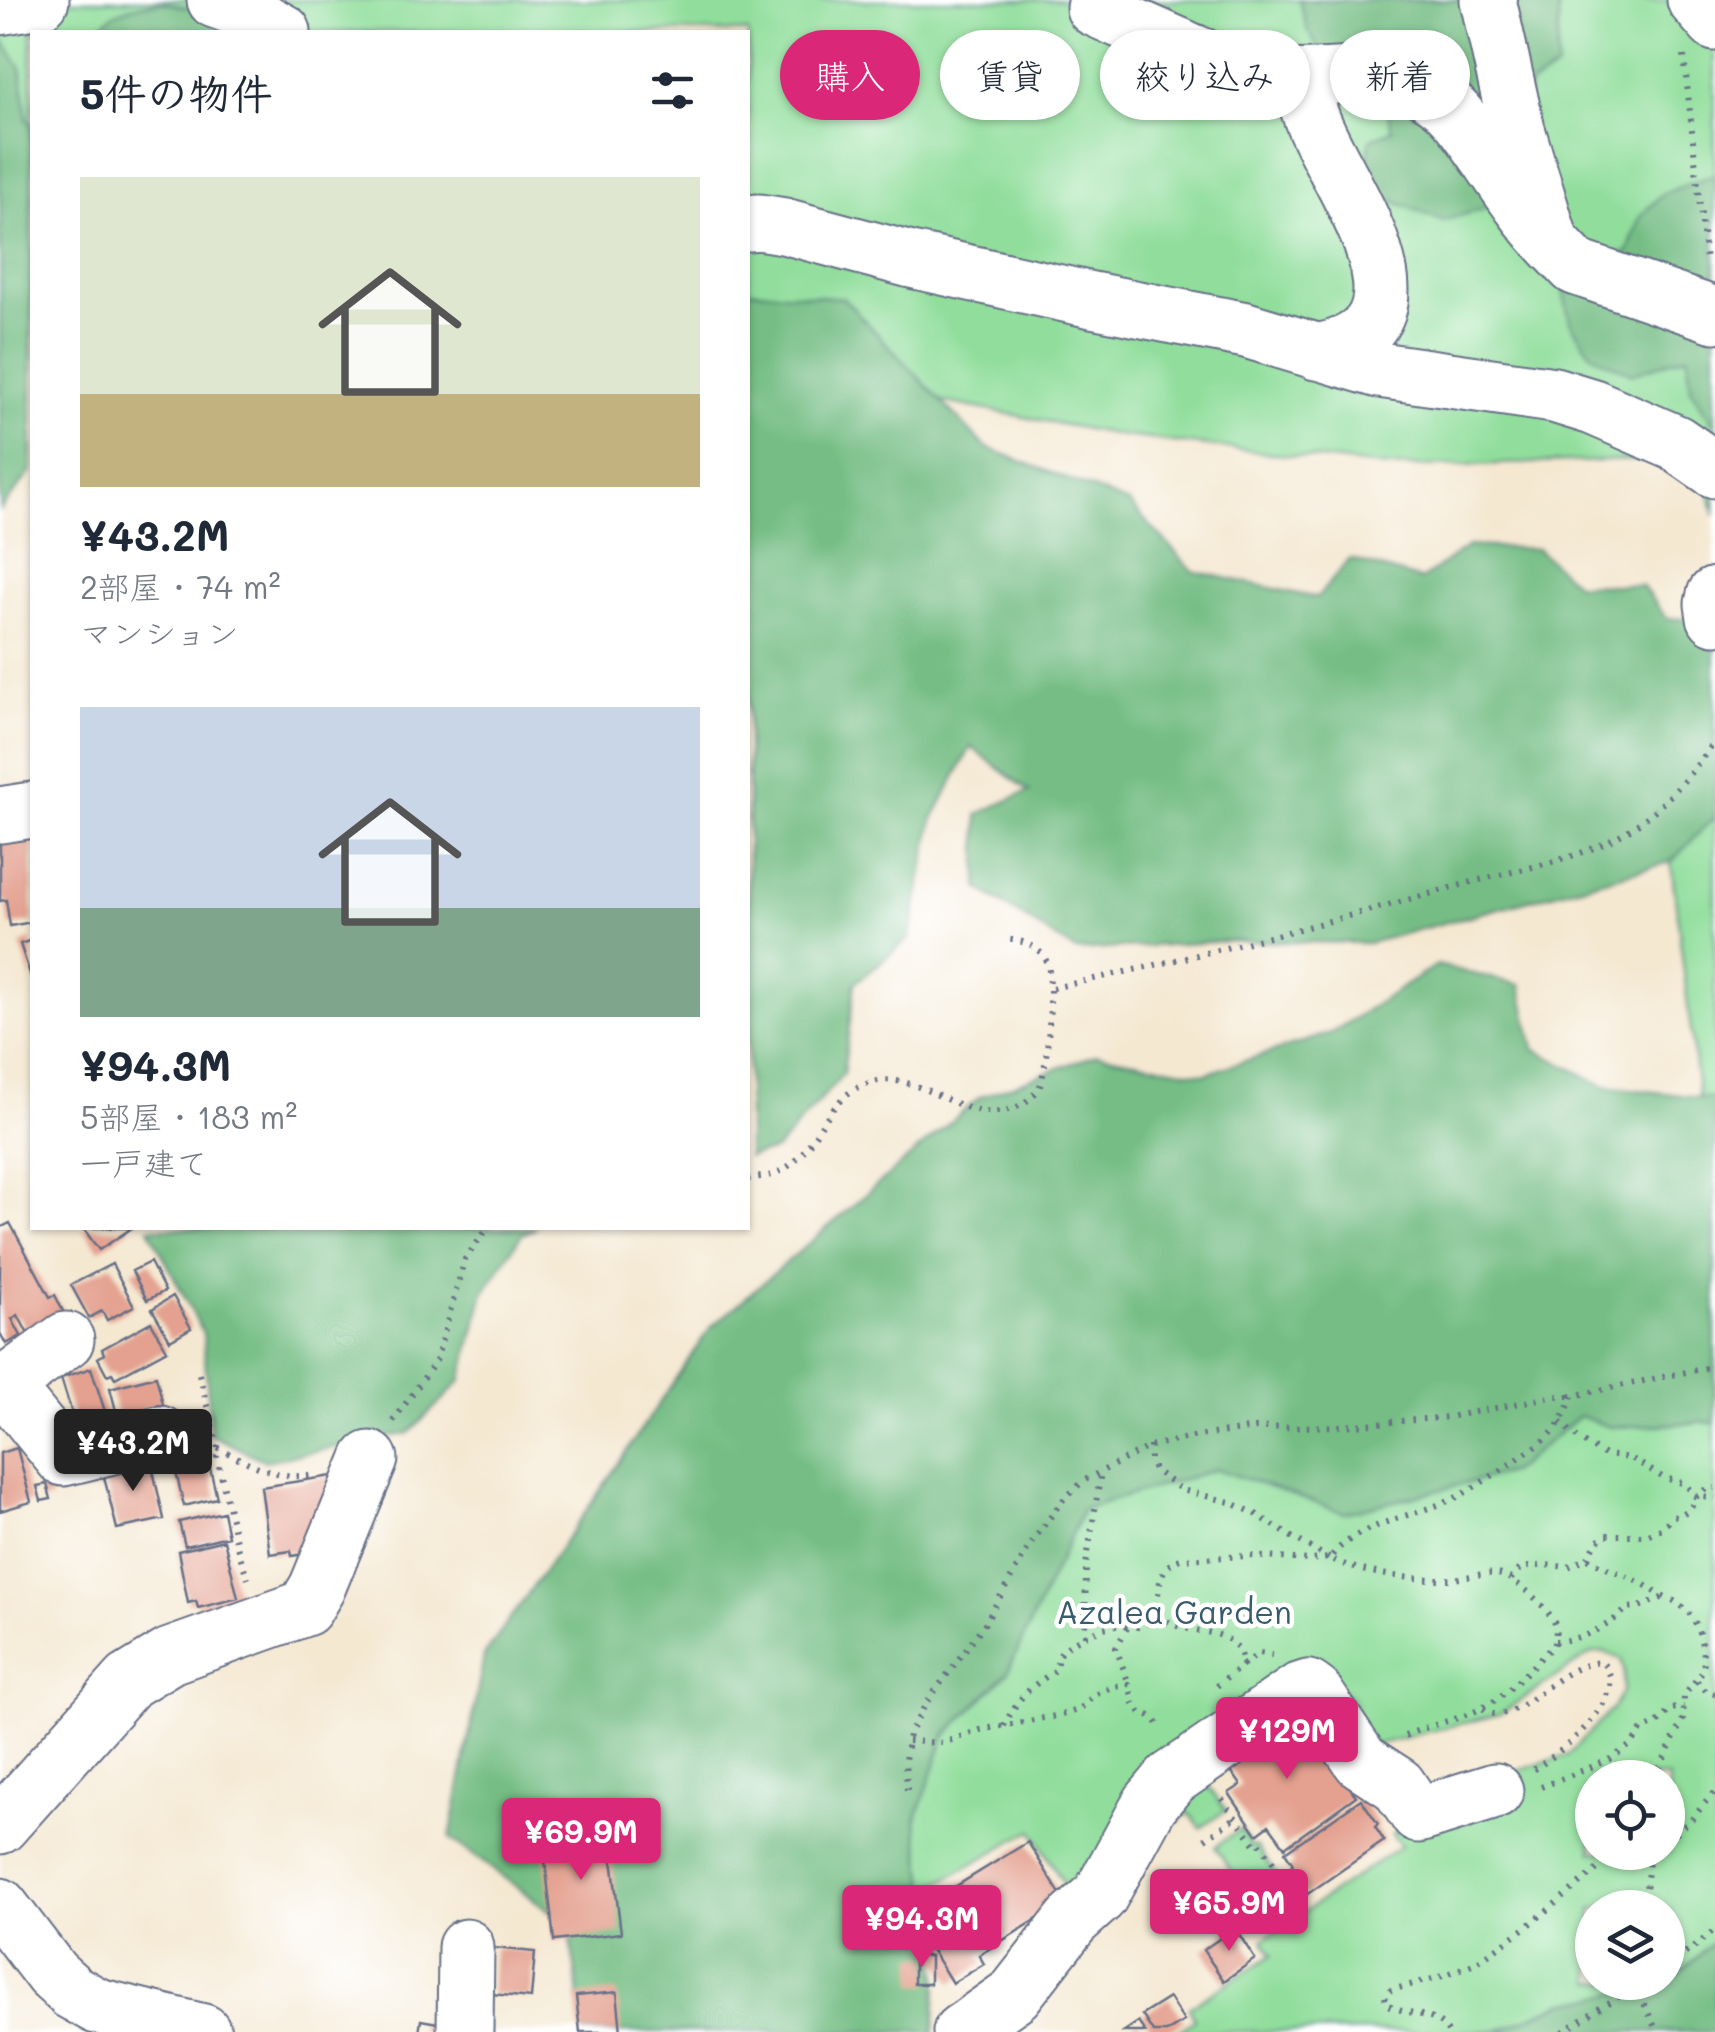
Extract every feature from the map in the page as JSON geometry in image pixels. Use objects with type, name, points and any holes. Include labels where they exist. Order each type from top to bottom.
[{"type":"street","points":[[0,7],[41,0]]},
{"type":"street","points":[[215,0],[279,30]]},
{"type":"street","points":[[1488,0],[1517,130],[1551,242]]},
{"type":"street","points":[[1695,0],[1699,38]]},
{"type":"street","points":[[1094,8],[1144,30]]},
{"type":"street","points":[[1310,79],[1347,74],[1382,76],[1416,84],[1449,107],[1526,214],[1575,267],[1711,293]]},
{"type":"street","points":[[1310,112],[1373,246],[1381,268],[1382,292],[1375,318],[1358,336],[1337,348],[1316,352]]},
{"type":"street","points":[[750,223],[784,226],[911,260],[1246,330],[1380,370],[1554,395],[1594,407],[1676,443],[1715,470]]},
{"type":"street","points":[[1715,596],[1715,617]]},
{"type":"street","points":[[0,814],[30,810]]},
{"type":"street","points":[[66,1340],[2,1387],[64,1458],[160,1434]]},
{"type":"street","points":[[0,1826],[128,1681],[170,1656],[304,1608],[370,1459]]},
{"type":"street","points":[[985,2025],[1015,1994],[1072,1921],[1100,1896],[1150,1804],[1171,1779],[1299,1691],[1308,1688],[1382,1749],[1398,1785],[1418,1815],[1514,1790]]},
{"type":"street","points":[[0,1906],[52,1974],[72,1992],[96,2006],[203,2032]]},
{"type":"street","points":[[465,2032],[466,1947]]},
{"type":"path","points":[[1699,38],[1692,144],[1711,293]]},
{"type":"path","points":[[1052,988],[1175,962],[1573,855],[1612,840],[1646,817],[1687,780],[1715,741]]},
{"type":"path","points":[[750,1179],[775,1174],[795,1162],[839,1102],[856,1088],[876,1080],[899,1080],[974,1110],[997,1113],[1023,1104],[1040,1089],[1052,988],[1046,962],[1036,948],[1022,940],[1003,939]]},
{"type":"path","points":[[218,1448],[285,1477],[308,1477],[370,1459],[377,1443],[436,1362],[465,1259],[487,1230]]},
{"type":"path","points":[[907,1790],[908,1740],[927,1702],[985,1624],[1030,1545],[1062,1501],[1083,1480],[1101,1470],[1150,1446],[1256,1428],[1449,1417],[1715,1366]]},
{"type":"path","points":[[199,1374],[238,1550],[263,1623]]},
{"type":"path","points":[[1204,1696],[1243,1666],[1238,1648],[1224,1638],[1187,1630],[1162,1616],[1160,1585],[1170,1562],[1248,1556],[1330,1558],[1348,1542],[1396,1518],[1460,1495],[1538,1446],[1560,1422],[1572,1396]]},
{"type":"path","points":[[1560,1422],[1605,1455],[1631,1458],[1662,1477],[1685,1484],[1696,1498]]},
{"type":"path","points":[[1150,1446],[1154,1470],[1182,1490],[1230,1502],[1256,1514],[1343,1566],[1443,1579],[1494,1573],[1512,1579],[1540,1604],[1554,1624],[1555,1641],[1506,1692],[1482,1708],[1432,1724],[1382,1749]]},
{"type":"path","points":[[1085,1636],[1086,1565],[1101,1470]]},
{"type":"path","points":[[1512,1579],[1520,1568],[1568,1568],[1588,1558],[1605,1535],[1648,1535],[1690,1509],[1707,1489],[1715,1488]]},
{"type":"path","points":[[1696,1498],[1715,1498]]},
{"type":"path","points":[[1588,1558],[1674,1599],[1689,1611],[1698,1628],[1704,1669],[1684,1696],[1682,1719],[1663,1760]]},
{"type":"path","points":[[1555,1641],[1586,1634],[1620,1616],[1627,1608],[1665,1597]]},
{"type":"path","points":[[1004,1726],[1016,1702],[1056,1670],[1058,1655],[1085,1636],[1103,1628],[1138,1627],[1162,1616]]},
{"type":"path","points":[[1127,1628],[1116,1648],[1134,1704],[1157,1720],[1160,1738],[1166,1744],[1182,1744],[1184,1753],[1196,1762]]},
{"type":"path","points":[[1482,1708],[1492,1714],[1504,1714],[1575,1668],[1601,1662],[1610,1670],[1609,1694],[1591,1720],[1567,1746],[1514,1790]]},
{"type":"path","points":[[1697,1681],[1708,1693],[1715,1694]]},
{"type":"path","points":[[908,1740],[944,1743],[980,1730],[1066,1714],[1113,1686],[1129,1684]]},
{"type":"path","points":[[1514,1790],[1609,1760],[1632,1744],[1642,1730],[1658,1724],[1671,1709],[1684,1707]]},
{"type":"path","points":[[1685,1825],[1715,1791]]},
{"type":"path","points":[[1205,1839],[1236,1818]]},
{"type":"path","points":[[1254,1844],[1258,1841],[1294,1892]]},
{"type":"path","points":[[1448,2032],[1436,2019],[1394,2008],[1386,2003],[1386,1995],[1391,1990],[1476,1963],[1597,1870]]},
{"type":"path","points":[[1248,1900],[1283,1875]]},
{"type":"path","points":[[1685,1953],[1715,1929]]},
{"type":"path","points":[[1562,2032],[1613,2000]]},
{"type":"path","points":[[1645,2000],[1658,2032]]},
{"type":"green space","points":[[0,0],[1715,0],[1715,516],[1708,485],[1687,467],[1641,460],[1389,467],[1123,436],[914,396],[750,333],[750,30],[30,30],[30,210],[0,203]]},
{"type":"green space","points":[[1299,0],[1559,0],[1557,68],[1530,86],[1497,194],[1487,208],[1442,221],[1381,196],[1365,167],[1371,139],[1392,130],[1390,120],[1470,120],[1470,30],[1330,30],[1330,58],[1320,51],[1307,29]]},
{"type":"green space","points":[[163,2],[259,30],[101,30],[110,17],[135,6]]},
{"type":"green space","points":[[0,36],[21,68],[30,122],[30,473],[0,510]]},
{"type":"green space","points":[[1715,174],[1715,427],[1691,389],[1687,355],[1632,374],[1591,354],[1570,322],[1562,286],[1588,264],[1628,252],[1640,216],[1664,193]]},
{"type":"green space","points":[[750,290],[843,298],[985,447],[1129,503],[1193,571],[1317,598],[1350,559],[1421,580],[1468,546],[1537,549],[1576,584],[1642,586],[1667,619],[1715,617],[1715,816],[1671,862],[1369,943],[1227,941],[1076,951],[978,888],[978,814],[1029,791],[971,747],[933,819],[910,938],[855,983],[843,1074],[776,1150],[750,1156]]},
{"type":"green space","points":[[1715,816],[1715,1151],[1705,1151],[1671,862]]},
{"type":"green space","points":[[1437,965],[1520,985],[1534,1049],[1605,1086],[1715,1099],[1715,1422],[1610,1427],[1579,1416],[1512,1472],[1345,1513],[1217,1469],[1083,1509],[1007,1673],[945,1736],[916,1820],[938,1976],[934,2032],[584,2032],[569,1925],[450,1838],[484,1656],[710,1328],[980,1097],[1097,1054],[1205,1074],[1331,1033]]},
{"type":"green space","points":[[150,1230],[531,1230],[522,1234],[484,1292],[461,1381],[409,1433],[265,1461],[211,1435],[203,1333]]},
{"type":"green space","name":"Azalea Garden","points":[[1579,1415],[1610,1427],[1715,1422],[1715,1941],[1685,1968],[1685,1890],[1575,1890],[1575,2000],[1580,2000],[1563,2003],[1498,2031],[1177,2032],[1195,2020],[1189,2007],[1272,1955],[1263,1940],[1401,1846],[1392,1834],[1441,1795],[1568,1755],[1613,1708],[1623,1690],[1621,1659],[1604,1652],[1590,1654],[1500,1714],[1366,1747],[1317,1683],[1112,1858],[1065,1886],[1032,1830],[926,1890],[916,1820],[945,1736],[1007,1673],[1083,1509],[1217,1469],[1345,1513],[1512,1472]]},
{"type":"green space","points":[[1199,1774],[1226,1810],[1201,1828],[1189,1813],[1148,1842]]},
{"type":"green space","points":[[1240,1829],[1275,1873],[1254,1888],[1248,1879],[1240,1884],[1215,1847]]},
{"type":"green space","points":[[1715,1941],[1715,2032],[1477,2032],[1498,2031],[1563,2003],[1580,2000],[1685,2000],[1685,1968]]},
{"type":"building","points":[[30,819],[30,922],[10,926],[6,900],[0,901],[0,832]]},
{"type":"building","points":[[30,941],[30,974],[20,944]]},
{"type":"building","points":[[10,1223],[50,1297],[55,1295],[65,1315],[29,1336],[18,1315],[12,1319],[21,1336],[6,1344],[0,1333],[0,1228]]},
{"type":"building","points":[[84,1230],[129,1230],[99,1250]]},
{"type":"building","points":[[150,1262],[165,1291],[147,1300],[132,1271]]},
{"type":"building","points":[[112,1264],[134,1306],[107,1320],[102,1311],[89,1318],[71,1285]]},
{"type":"building","points":[[173,1296],[191,1328],[170,1340],[152,1309]]},
{"type":"building","points":[[151,1322],[167,1350],[115,1378],[112,1373],[107,1375],[98,1358],[104,1354],[102,1349]]},
{"type":"building","points":[[91,1368],[109,1424],[87,1431],[82,1417],[74,1420],[61,1378]]},
{"type":"building","points":[[156,1376],[163,1404],[143,1409],[145,1416],[119,1422],[110,1388]]},
{"type":"building","points":[[205,1447],[217,1498],[184,1506],[172,1456]]},
{"type":"building","points":[[17,1448],[31,1502],[0,1511],[0,1453]]},
{"type":"building","points":[[141,1460],[143,1468],[152,1466],[164,1519],[117,1529],[102,1469]]},
{"type":"building","points":[[345,1474],[317,1552],[270,1554],[261,1487]]},
{"type":"building","points":[[47,1484],[51,1499],[41,1501],[37,1486]]},
{"type":"building","points":[[223,1512],[228,1536],[185,1546],[179,1522]]},
{"type":"building","points":[[224,1540],[238,1598],[198,1608],[196,1601],[188,1603],[178,1551]]},
{"type":"building","points":[[1296,1712],[1356,1796],[1285,1847],[1269,1825],[1257,1834],[1229,1793],[1241,1785],[1225,1762]]},
{"type":"building","points":[[1361,1799],[1384,1841],[1306,1895],[1288,1869],[1293,1864],[1285,1852]]},
{"type":"building","points":[[608,1826],[621,1933],[554,1941],[542,1833]]},
{"type":"building","points":[[1028,1842],[1065,1902],[979,1955],[984,1964],[952,1983],[916,1925],[938,1911],[932,1901]]},
{"type":"building","points":[[1235,1928],[1255,1959],[1224,1981],[1203,1950]]},
{"type":"building","points":[[494,1948],[535,1952],[531,1998],[491,1994]]},
{"type":"building","points":[[914,1956],[930,1956],[930,1984],[914,1984]]},
{"type":"building","points":[[617,1992],[621,2032],[580,2032],[576,1996]]},
{"type":"building","points":[[1169,1998],[1184,2021],[1166,2032],[1153,2032],[1142,2015]]},
{"type":"building","points":[[421,2020],[454,2026],[453,2032],[419,2032]]},
{"type":"building","points":[[1138,2022],[1145,2032],[1123,2032]]}]
